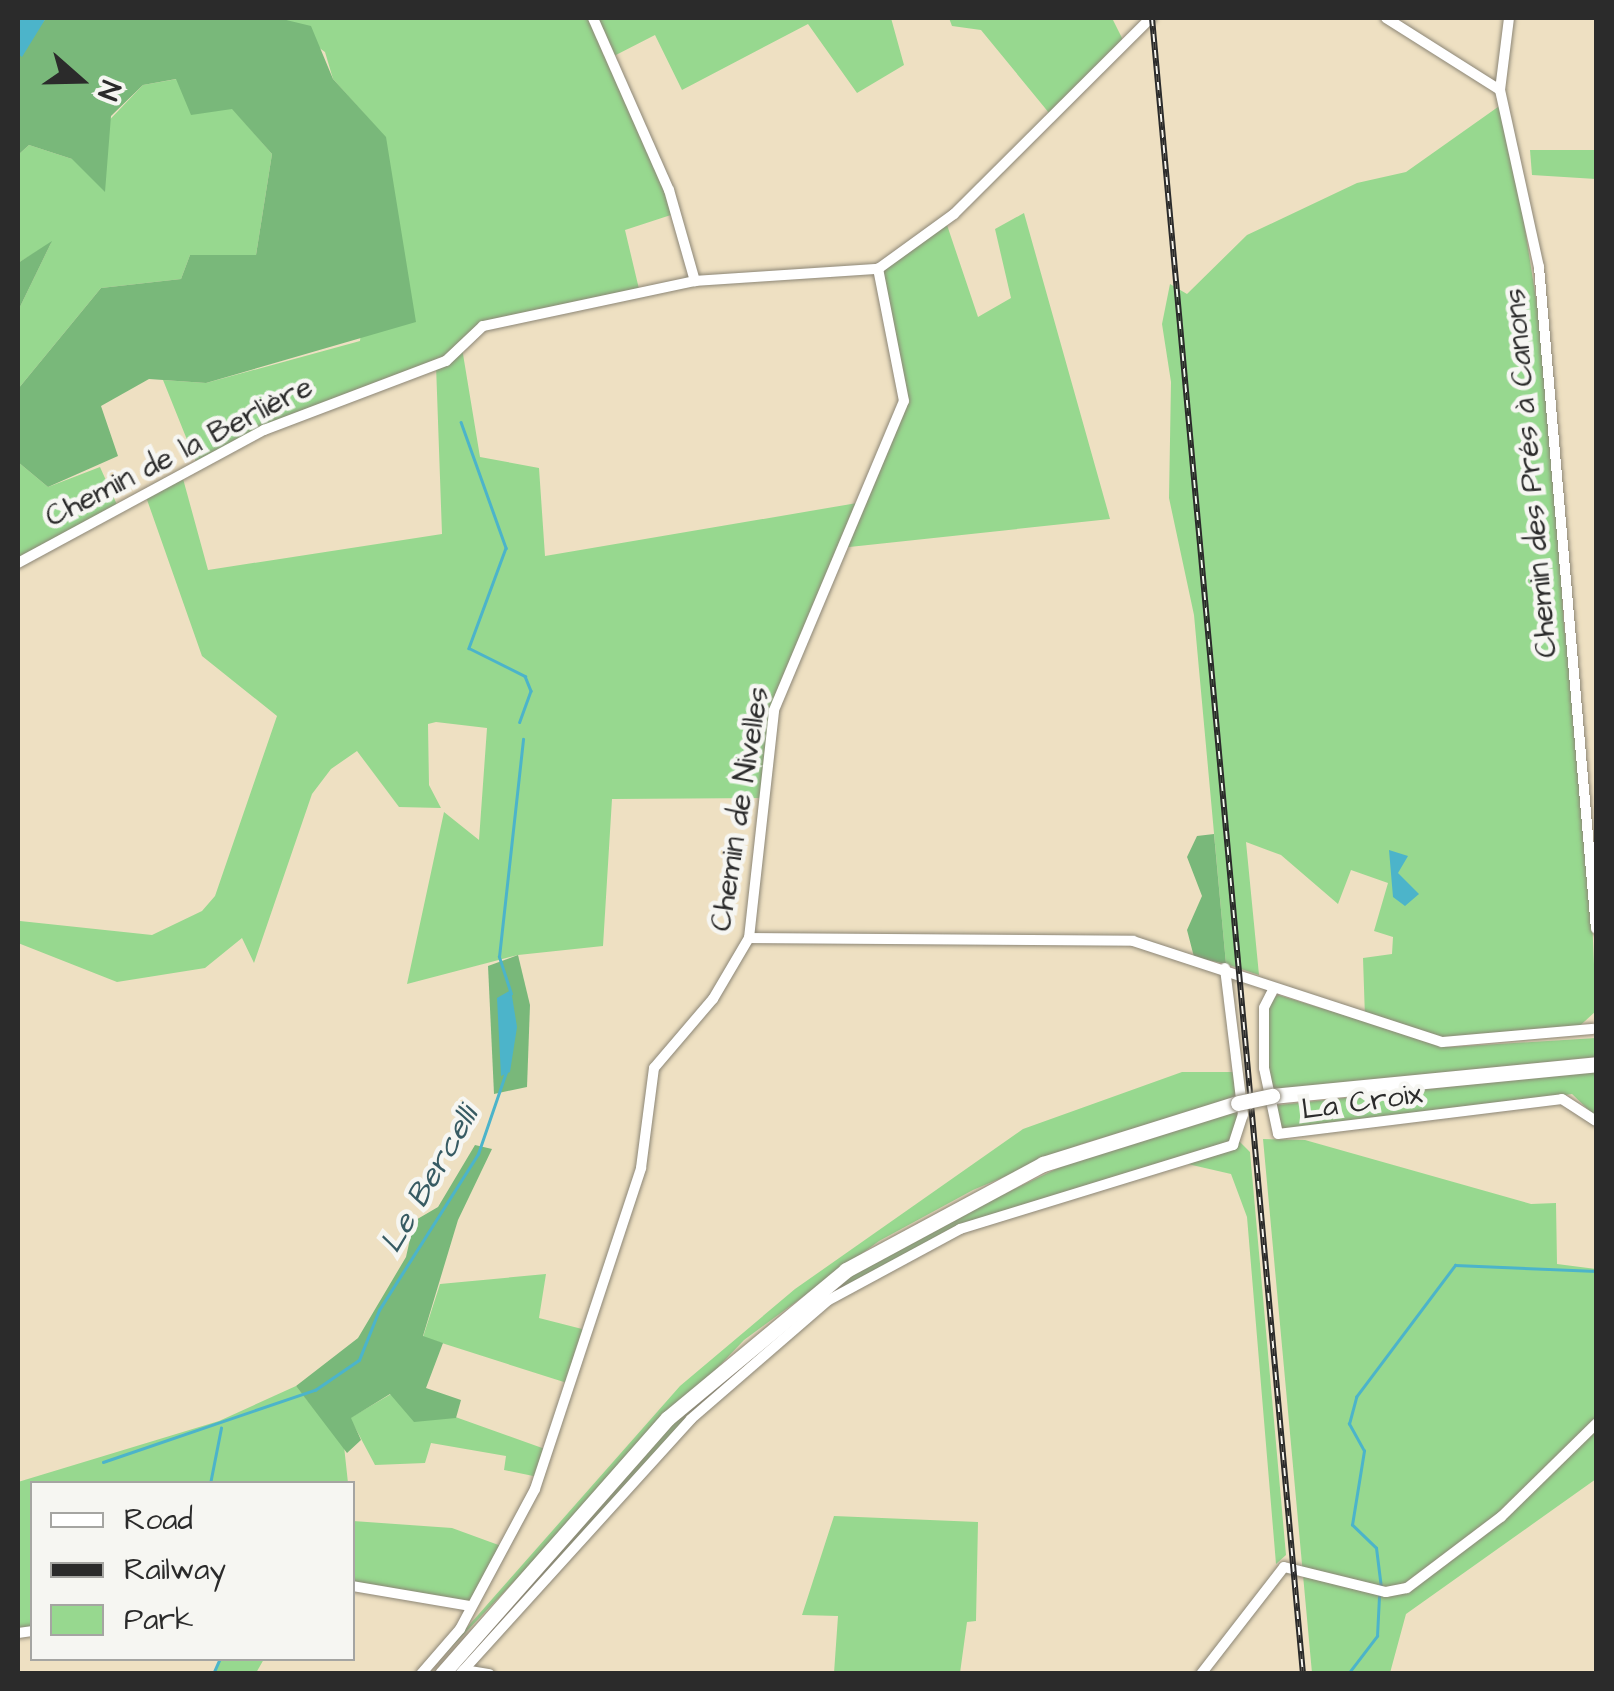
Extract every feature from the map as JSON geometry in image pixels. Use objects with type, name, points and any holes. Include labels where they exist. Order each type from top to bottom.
[{"type":"highway","points":[[442,1674],[668,1418],[812,1294],[1006,1180],[1238,1103],[1272,1096],[1596,1064]]},
{"type":"street","points":[[593,18],[670,190],[695,281]]},
{"type":"street","points":[[878,269],[954,214],[1151,18]]},
{"type":"street","points":[[1386,18],[1500,90]]},
{"type":"street","name":"Chemin des Prés à Canons","points":[[1510,18],[1500,90],[1541,284],[1596,929]]},
{"type":"street","name":"Chemin de la Berlière","points":[[18,563],[264,430],[446,360],[483,326],[695,281],[878,269]]},
{"type":"street","name":"Chemin de Nivelles","points":[[420,1674],[470,1606],[536,1488],[642,1168],[654,1068],[713,999],[749,938],[774,710],[904,401],[878,269]]},
{"type":"street","points":[[749,938],[1117,940],[1225,968],[1274,988],[1442,1042],[1594,1030],[1596,1016]]},
{"type":"street","points":[[462,1671],[700,1410],[826,1301],[960,1230],[1233,1145],[1243,1115],[1225,968]]},
{"type":"street","name":"La Croix","points":[[1274,988],[1264,1008],[1264,1068],[1278,1134],[1562,1099],[1596,1121]]},
{"type":"street","points":[[1201,1674],[1284,1566],[1381,1591],[1455,1554],[1596,1424]]},
{"type":"street","points":[[355,1587],[470,1606]]},
{"type":"street","points":[[462,1671],[490,1674]]},
{"type":"green space","points":[[46,18],[278,18],[311,26],[333,79],[386,137],[416,322],[206,383],[149,379],[101,406],[118,456],[48,487],[18,462],[18,389],[101,288],[181,279],[190,255],[256,255],[272,154],[232,109],[191,115],[176,79],[143,85],[111,116],[105,192],[72,159],[29,145],[18,155],[18,54]]},
{"type":"green space","points":[[278,18],[891,18],[904,65],[857,93],[808,24],[682,90],[655,35],[612,57],[677,213],[625,230],[639,289],[491,324],[462,348],[480,457],[539,468],[545,556],[863,502],[905,390],[878,269],[946,222],[978,317],[1011,298],[995,229],[1024,213],[1110,519],[840,548],[774,710],[766,798],[612,799],[603,946],[518,955],[407,984],[444,812],[479,840],[487,728],[436,722],[428,724],[429,785],[441,808],[399,807],[357,751],[331,769],[312,794],[254,963],[242,938],[205,968],[117,982],[18,943],[20,921],[152,935],[202,911],[215,896],[277,716],[202,656],[145,494],[182,475],[208,570],[442,534],[436,365],[264,430],[198,467],[163,380],[206,383],[360,341],[385,137],[333,79],[325,52]]},
{"type":"green space","points":[[949,18],[1112,18],[1124,42],[1054,119],[981,30],[952,26]]},
{"type":"green space","points":[[177,79],[232,108],[272,154],[256,255],[190,255],[181,279],[101,288],[18,389],[18,311],[51,243],[18,263],[18,155],[29,145],[72,159],[143,85]]},
{"type":"green space","points":[[1505,102],[1548,375],[1564,626],[1587,801],[1596,1011],[1574,1031],[1439,1039],[1365,1018],[1363,958],[1392,954],[1393,937],[1374,931],[1388,883],[1351,870],[1338,904],[1281,855],[1246,842],[1259,975],[1226,964],[1194,615],[1169,498],[1171,382],[1162,324],[1170,284],[1187,294],[1247,235],[1357,183],[1406,172]]},
{"type":"green space","points":[[1530,150],[1596,150],[1596,179],[1532,175]]},
{"type":"green space","points":[[52,241],[18,311],[18,263]]},
{"type":"green space","points":[[18,462],[48,487],[100,467],[118,507],[18,563]]},
{"type":"green space","points":[[1214,834],[1226,964],[1194,957],[1187,930],[1202,896],[1187,857],[1197,836]]},
{"type":"green space","points":[[518,955],[530,1005],[527,1087],[494,1094],[488,966]]},
{"type":"green space","points":[[1278,995],[1449,1047],[1596,1038],[1596,1057],[1266,1091],[1269,1001]]},
{"type":"green space","points":[[1596,1071],[1596,1117],[1572,1094],[1284,1134],[1269,1106]]},
{"type":"green space","points":[[1182,1072],[1235,1072],[1237,1097],[1079,1145],[973,1190],[879,1241],[744,1340],[426,1674],[680,1386],[795,1289],[1023,1129]]},
{"type":"green space","points":[[1240,1111],[1232,1143],[968,1224],[786,1328],[448,1674],[647,1448],[754,1346],[885,1251],[1083,1156]]},
{"type":"green space","points":[[1237,1139],[1250,1152],[1286,1555],[1276,1564],[1247,1217],[1231,1174],[1179,1162]]},
{"type":"green space","points":[[1263,1139],[1305,1140],[1531,1204],[1556,1203],[1557,1264],[1596,1269],[1596,1479],[1406,1614],[1390,1673],[1312,1673]]},
{"type":"green space","points":[[475,1145],[492,1149],[458,1220],[423,1336],[443,1343],[426,1388],[461,1400],[456,1418],[414,1422],[390,1394],[351,1418],[361,1440],[347,1453],[296,1386],[358,1338],[406,1257],[414,1221],[438,1207]]},
{"type":"green space","points":[[546,1274],[539,1318],[586,1330],[567,1383],[423,1337],[440,1284]]},
{"type":"green space","points":[[296,1386],[344,1446],[348,1481],[30,1481],[30,1631],[18,1633],[18,1482],[219,1421]]},
{"type":"green space","points":[[391,1394],[545,1449],[538,1477],[504,1470],[506,1456],[431,1443],[425,1463],[375,1465],[350,1418]]},
{"type":"green space","points":[[834,1516],[978,1522],[976,1621],[967,1622],[960,1673],[834,1673],[838,1616],[802,1615]]},
{"type":"green space","points":[[355,1521],[452,1528],[504,1547],[470,1606],[355,1586]]},
{"type":"green space","points":[[219,1661],[263,1661],[256,1673],[213,1673]]},
{"type":"water","points":[[18,18],[46,18],[22,57],[18,54]]},
{"type":"water","points":[[1389,850],[1408,856],[1398,873],[1419,894],[1405,906],[1393,897]]},
{"type":"water","points":[[511,990],[517,1027],[510,1072],[501,1076],[497,998]]},
{"type":"waterway","points":[[461,422],[506,548],[469,648],[525,676],[531,691],[520,722]]},
{"type":"waterway","name":"Le Bercelli","points":[[511,994],[499,957],[523,739]]},
{"type":"waterway","points":[[103,1462],[315,1390],[359,1360],[379,1310],[478,1154],[506,1072]]},
{"type":"waterway","points":[[1381,1588],[1376,1548],[1352,1525],[1364,1451],[1349,1424],[1356,1397],[1455,1265],[1596,1271]]},
{"type":"waterway","points":[[211,1481],[221,1428]]},
{"type":"waterway","points":[[1348,1674],[1377,1636],[1379,1596]]},
{"type":"waterway","points":[[213,1674],[219,1661]]},
{"type":"railway","points":[[1152,18],[1303,1674]]}]
